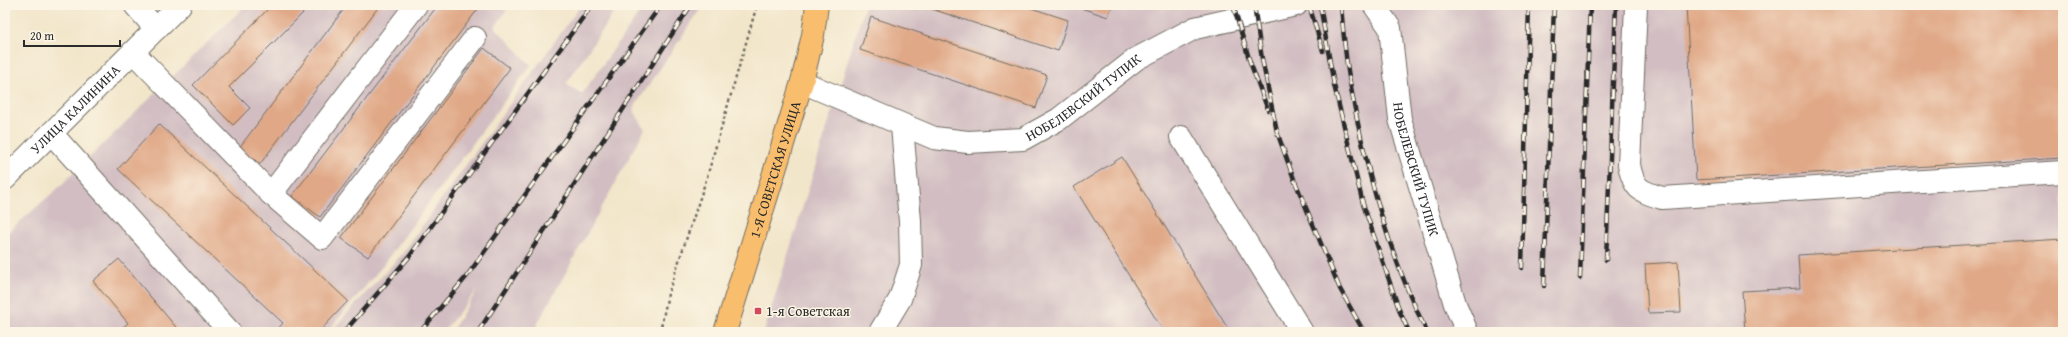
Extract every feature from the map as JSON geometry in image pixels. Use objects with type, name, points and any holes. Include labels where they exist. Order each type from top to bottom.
[{"type":"main road","name":"1-Я СОВЕТСКАЯ УЛИЦА","points":[[726,332],[802,82],[813,35],[817,5]]},
{"type":"street","points":[[135,5],[156,28]]},
{"type":"street","name":"УЛИЦА КАЛИНИНА","points":[[5,179],[52,134],[180,5]]},
{"type":"street","points":[[271,194],[416,5]]},
{"type":"street","name":"НОБЕЛЕВСКИЙ ТУПИК","points":[[802,82],[902,126],[934,138],[968,142],[1023,140],[1059,119],[1136,59],[1195,28],[1296,5]]},
{"type":"street","name":"НОБЕЛЕВСКИЙ ТУПИК","points":[[1376,5],[1390,28],[1400,119],[1455,304],[1467,332]]},
{"type":"street","points":[[1636,5],[1629,165],[1633,182],[1645,193],[1662,198],[2063,172]]},
{"type":"street","points":[[133,52],[271,194],[322,238],[474,38]]},
{"type":"street","points":[[880,332],[900,299],[911,265],[910,221],[902,126]]},
{"type":"street","points":[[52,134],[230,332]]},
{"type":"street","points":[[1181,137],[1302,332]]},
{"type":"path","points":[[660,332],[668,294],[707,177],[757,5]]},
{"type":"shaded area","points":[[246,5],[510,5],[495,27],[531,65],[380,269],[327,332],[5,332],[5,235],[57,189]]},
{"type":"shaded area","points":[[581,5],[619,5],[566,84],[582,94],[645,5],[703,5],[633,109],[645,129],[533,332],[451,332],[478,289],[443,332],[330,332],[402,254]]},
{"type":"shaded area","points":[[865,5],[2063,5],[2063,332],[764,332]]},
{"type":"building","points":[[272,5],[311,5],[229,87],[250,108],[233,125],[193,85]]},
{"type":"building","points":[[347,5],[380,5],[260,164],[239,148]]},
{"type":"building","points":[[438,5],[481,5],[320,217],[292,196]]},
{"type":"building","points":[[920,5],[1022,5],[1068,20],[1058,51]]},
{"type":"building","points":[[1072,5],[1112,5],[1108,17]]},
{"type":"building","points":[[1686,5],[2063,5],[2063,158],[1696,180]]},
{"type":"building","points":[[871,17],[1047,75],[1036,108],[860,50]]},
{"type":"building","points":[[484,48],[510,68],[368,257],[341,238]]},
{"type":"building","points":[[159,124],[348,301],[319,332],[275,332],[283,323],[118,169]]},
{"type":"building","points":[[1122,157],[1230,332],[1164,332],[1074,187]]},
{"type":"building","points":[[2063,239],[2063,332],[1745,332],[1742,291],[1800,288],[1798,255]]},
{"type":"building","points":[[119,259],[180,332],[117,332],[128,323],[93,281]]},
{"type":"building","points":[[1678,262],[1681,312],[1648,313],[1645,264]]},
{"type":"railway","points":[[344,332],[409,257],[592,5]]},
{"type":"railway","points":[[420,332],[467,276],[661,5]]},
{"type":"railway","points":[[478,332],[691,5]]},
{"type":"railway","points":[[1233,5],[1250,62],[1268,110]]},
{"type":"railway","points":[[1254,5],[1262,59],[1277,132],[1294,179],[1340,289],[1364,332]]},
{"type":"railway","points":[[1309,5],[1323,51]]},
{"type":"railway","points":[[1320,5],[1334,85],[1363,204],[1400,312],[1409,332]]},
{"type":"railway","points":[[1341,5],[1349,77],[1370,175],[1379,208],[1400,271],[1427,332]]},
{"type":"railway","points":[[1522,268],[1529,5]]},
{"type":"railway","points":[[1544,286],[1554,5]]},
{"type":"railway","points":[[1580,278],[1590,5]]},
{"type":"railway","points":[[1606,260],[1616,5]]},
{"type":"place","name":"1-я Советская","points":[[758,311]]}]
